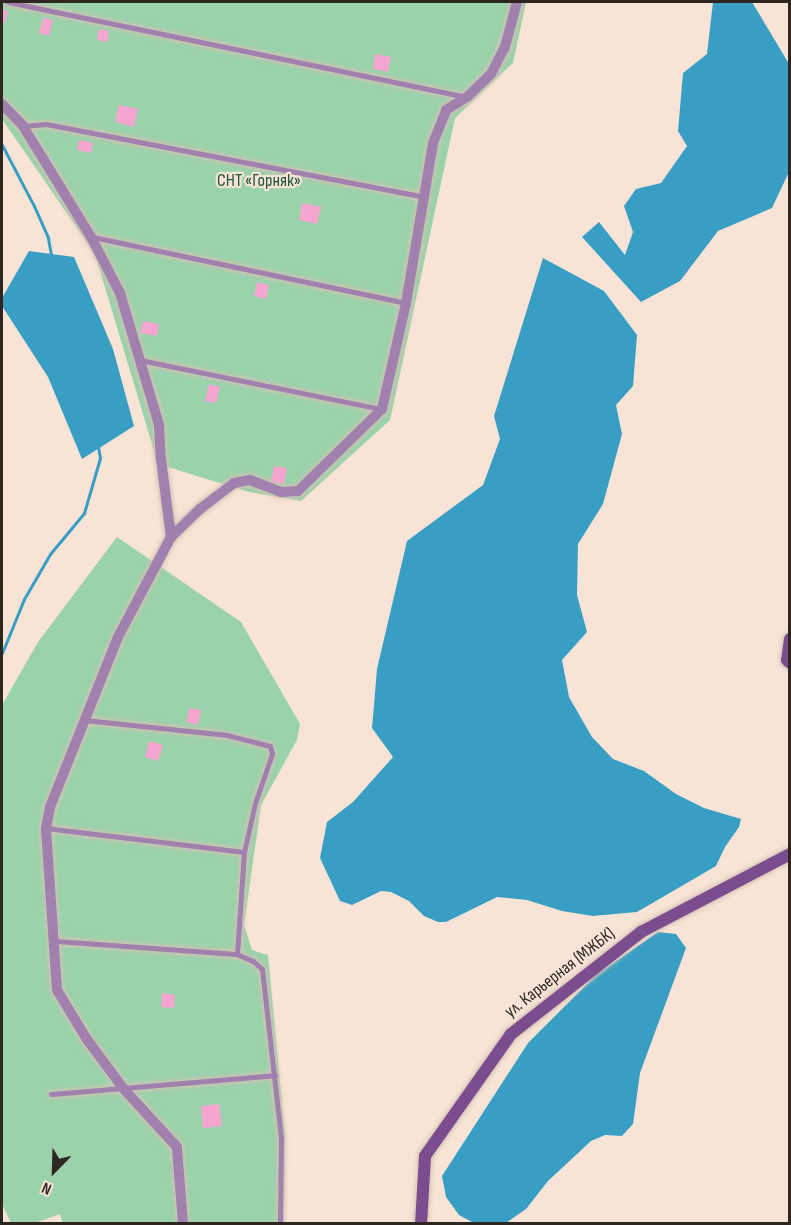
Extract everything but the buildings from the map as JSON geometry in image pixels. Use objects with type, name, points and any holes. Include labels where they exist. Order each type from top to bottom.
[{"type":"street","points":[[183,1224],[177,1147],[123,1088],[86,1038],[57,990],[46,828],[50,807],[118,637],[171,537],[200,509],[234,483],[250,480],[281,492],[298,491],[382,410],[406,303],[433,143],[446,110],[467,98],[491,74],[505,48],[517,2]]},
{"type":"street","points":[[2,104],[23,126],[91,237],[120,293],[159,425],[171,537]]},
{"type":"street","points":[[789,639],[787,660],[789,663]]},
{"type":"street","name":"ул. Карьерная (МЖБК)","points":[[421,1224],[425,1156],[511,1034],[641,932],[789,854]]},
{"type":"lane","points":[[8,2],[467,98]]},
{"type":"lane","points":[[23,126],[46,124],[424,197]]},
{"type":"lane","points":[[91,237],[406,303]]},
{"type":"lane","points":[[138,360],[382,410]]},
{"type":"lane","points":[[85,720],[227,735],[270,746],[272,754],[255,803],[244,852],[237,954]]},
{"type":"lane","points":[[46,828],[244,852]]},
{"type":"lane","points":[[55,941],[237,954],[253,961],[262,969],[281,1138],[280,1224]]},
{"type":"lane","points":[[51,1094],[275,1075]]},
{"type":"green space","name":"СНТ «Горняк»","points":[[2,2],[526,2],[513,63],[455,118],[390,420],[301,501],[249,492],[158,464],[95,254],[2,119]]},
{"type":"green space","points":[[117,537],[241,622],[300,724],[297,740],[261,805],[244,925],[252,950],[268,955],[285,1135],[284,1223],[63,1224],[60,1214],[35,1223],[11,1223],[2,1204],[2,705],[38,642]]},
{"type":"water","points":[[713,2],[752,2],[789,64],[789,172],[772,208],[718,231],[680,281],[641,302],[582,237],[599,222],[625,255],[633,232],[624,206],[636,189],[661,183],[687,146],[678,131],[683,73],[707,54]]},
{"type":"water","points":[[29,251],[74,257],[113,349],[134,426],[82,459],[48,377],[2,306],[2,298]]},
{"type":"water","points":[[543,258],[604,291],[637,335],[633,386],[616,405],[622,434],[603,504],[578,544],[577,595],[587,632],[562,660],[569,697],[592,737],[613,759],[644,771],[676,794],[704,808],[741,819],[739,827],[725,847],[716,866],[637,912],[593,916],[562,911],[527,900],[497,897],[446,922],[438,922],[424,916],[409,901],[391,892],[381,891],[352,905],[340,901],[320,858],[327,822],[353,802],[393,757],[372,728],[377,669],[407,541],[483,485],[500,439],[494,416]]},
{"type":"water","points":[[658,932],[676,934],[686,948],[640,1073],[633,1124],[622,1136],[605,1135],[591,1141],[548,1181],[526,1209],[506,1223],[474,1223],[459,1215],[446,1197],[442,1176],[528,1043],[596,975]]},
{"type":"waterway","points":[[2,145],[34,206],[48,238],[51,255]]},
{"type":"waterway","points":[[2,653],[24,599],[50,554],[84,513],[100,458],[98,447]]}]
